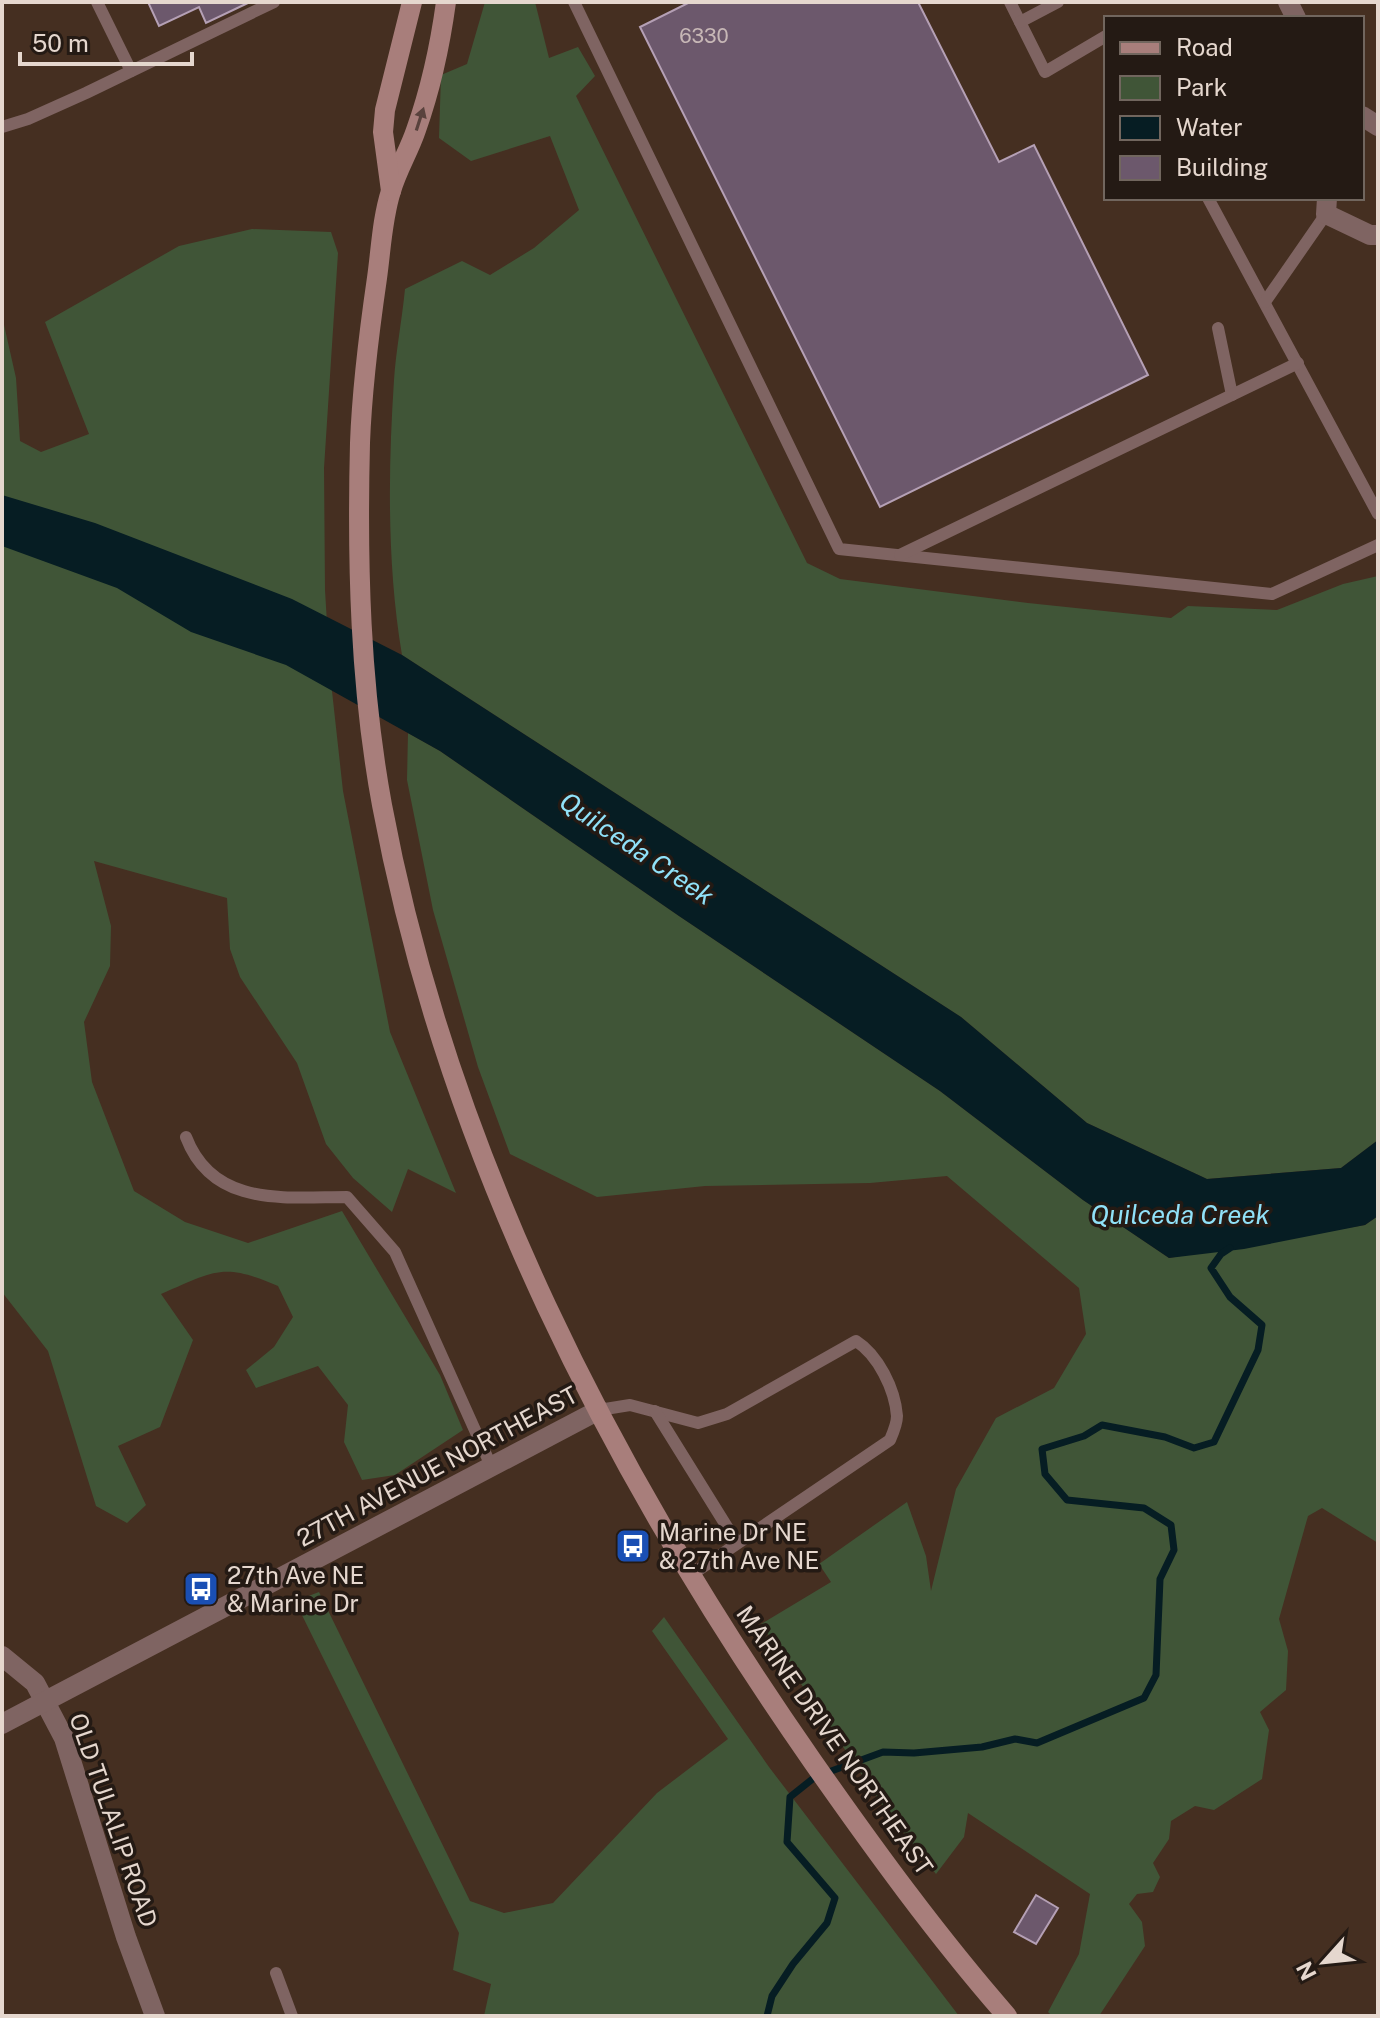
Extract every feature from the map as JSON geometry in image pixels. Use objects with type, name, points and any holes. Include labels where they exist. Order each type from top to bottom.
[{"type":"main road","name":"MARINE DRIVE NORTHEAST","points":[[391,191],[383,132],[385,110],[412,2]]},
{"type":"main road","name":"MARINE DRIVE NORTHEAST","points":[[446,2],[430,87],[414,137],[391,191],[367,349],[360,441],[360,565],[366,692],[383,806],[414,942],[444,1046],[498,1195],[544,1305],[599,1410],[691,1575],[752,1675],[851,1815],[1007,2016]]},
{"type":"street","points":[[1327,206],[1370,235],[1378,235]]},
{"type":"street","name":"27TH AVENUE NORTHEAST","points":[[2,1724],[599,1410]]},
{"type":"street","name":"OLD TULALIP ROAD","points":[[2,1656],[35,1683],[64,1738],[126,1937],[155,2016]]},
{"type":"lane","points":[[97,2],[131,71]]},
{"type":"lane","points":[[2,127],[28,119],[274,2]]},
{"type":"lane","points":[[574,2],[839,549],[1272,594],[1378,545]]},
{"type":"lane","points":[[1010,2],[1045,72],[1104,37]]},
{"type":"lane","points":[[1020,22],[1058,2]]},
{"type":"lane","points":[[1209,200],[1378,514]]},
{"type":"lane","points":[[1265,302],[1327,206]]},
{"type":"lane","points":[[1218,328],[1232,395]]},
{"type":"lane","points":[[900,555],[1298,363]]},
{"type":"lane","points":[[186,1137],[191,1151],[220,1183],[259,1197],[347,1197],[395,1252],[492,1468]]},
{"type":"lane","points":[[599,1410],[630,1405],[698,1423],[727,1414],[856,1341],[868,1349],[891,1386],[898,1419],[890,1440],[691,1575]]},
{"type":"lane","points":[[655,1411],[737,1543]]},
{"type":"lane","points":[[276,1973],[292,2016]]},
{"type":"green space","points":[[485,2],[535,2],[549,58],[578,47],[595,76],[576,96],[807,563],[840,579],[1171,618],[1188,606],[1277,610],[1343,584],[1378,576],[1378,1140],[1341,1168],[1207,1179],[1087,1123],[961,1017],[402,655],[391,553],[390,484],[394,380],[405,289],[462,261],[490,275],[534,248],[579,210],[550,136],[471,161],[439,138],[441,75],[467,64]]},
{"type":"green space","points":[[252,229],[331,232],[338,253],[324,468],[325,590],[330,673],[343,791],[390,1032],[456,1193],[408,1169],[392,1212],[353,1178],[326,1144],[297,1063],[240,977],[230,949],[227,898],[94,861],[111,926],[110,966],[84,1022],[92,1082],[134,1191],[185,1222],[248,1243],[342,1211],[440,1375],[463,1430],[395,1475],[362,1480],[344,1442],[348,1405],[318,1366],[256,1388],[246,1370],[274,1347],[293,1317],[278,1286],[244,1274],[219,1272],[207,1275],[161,1294],[193,1340],[160,1427],[118,1446],[146,1505],[127,1523],[96,1506],[48,1351],[2,1292],[2,316],[16,378],[20,441],[41,452],[89,434],[45,322],[179,246]]},
{"type":"green space","points":[[408,733],[440,751],[940,1091],[1083,1200],[1169,1258],[1365,1225],[1378,1216],[1378,1543],[1322,1508],[1308,1516],[1279,1619],[1288,1651],[1286,1690],[1260,1712],[1269,1730],[1262,1779],[1214,1810],[1195,1806],[1171,1821],[1169,1839],[1153,1863],[1160,1877],[1153,1892],[1137,1894],[1129,1904],[1142,1922],[1145,1946],[1099,2016],[1052,2016],[1048,2012],[1079,1954],[1090,1894],[968,1813],[964,1837],[936,1874],[882,1805],[761,1624],[831,1582],[819,1564],[907,1502],[926,1556],[931,1591],[956,1489],[996,1418],[1054,1388],[1086,1334],[1079,1288],[947,1176],[870,1183],[705,1186],[597,1197],[510,1154],[478,1067],[433,910],[407,780]]},
{"type":"green space","points":[[319,1592],[470,1901],[504,1913],[553,1903],[657,1793],[728,1739],[652,1631],[664,1617],[769,1767],[959,2016],[484,2016],[491,1984],[453,1970],[459,1933],[295,1601]]},
{"type":"water","name":"Quilceda Creek","points":[[2,495],[95,523],[292,599],[402,655],[961,1017],[1087,1123],[1207,1179],[1341,1168],[1378,1140],[1378,1216],[1365,1225],[1244,1249],[1169,1258],[1083,1200],[940,1091],[440,751],[286,665],[191,632],[117,588],[2,546]]},
{"type":"building","points":[[148,2],[250,2],[206,23],[199,7],[159,26]]},
{"type":"building","points":[[690,2],[918,2],[999,162],[1034,145],[1148,375],[880,507],[640,27]]},
{"type":"building","points":[[1036,1895],[1058,1908],[1036,1944],[1014,1932]]},
{"type":"waterway","points":[[767,2016],[772,1996],[793,1964],[827,1923],[835,1898],[787,1842],[790,1797],[815,1777],[883,1752],[914,1753],[982,1747],[1015,1739],[1037,1743],[1144,1698],[1156,1675],[1160,1579],[1174,1550],[1171,1525],[1144,1508],[1067,1500],[1045,1474],[1042,1449],[1084,1436],[1102,1425],[1165,1437],[1194,1448],[1214,1442],[1258,1350],[1262,1325],[1230,1297],[1211,1268],[1230,1248]]},
{"type":"place","name":"Marine Dr NE & 27th Ave NE","points":[[633,1546]]},
{"type":"place","name":"27th Ave NE & Marine Dr","points":[[201,1589]]}]
